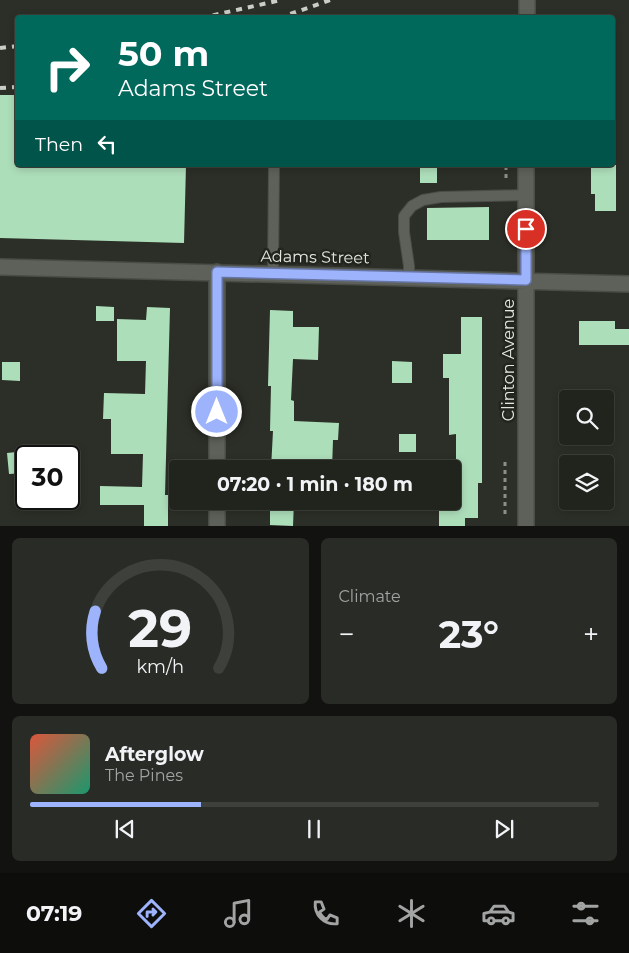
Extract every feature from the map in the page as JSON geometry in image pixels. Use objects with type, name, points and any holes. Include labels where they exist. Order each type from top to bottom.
[{"type":"street","points":[[527,0],[527,15]]},
{"type":"street","name":"Clinton Avenue","points":[[526,167],[526,526]]},
{"type":"street","name":"Adams Street","points":[[0,267],[629,284]]},
{"type":"street","points":[[217,272],[217,460]]},
{"type":"street","points":[[217,510],[217,526]]},
{"type":"lane","points":[[273,274],[274,167]]},
{"type":"lane","points":[[409,277],[404,216],[412,206],[423,200],[442,197],[526,195]]},
{"type":"path","points":[[506,167],[506,178]]},
{"type":"path","points":[[505,462],[505,516]]},
{"type":"building","points":[[0,95],[15,95],[15,167],[186,167],[184,243],[0,238]]},
{"type":"building","points":[[616,165],[616,211],[595,211],[595,194],[591,194],[591,167],[615,167]]},
{"type":"building","points":[[420,168],[437,168],[437,183],[420,183]]},
{"type":"building","points":[[489,207],[489,240],[427,240],[427,208]]},
{"type":"building","points":[[96,306],[114,307],[114,321],[96,321]]},
{"type":"building","points":[[147,307],[170,308],[165,495],[168,495],[168,526],[144,526],[144,505],[100,505],[100,486],[142,487],[143,454],[111,454],[111,419],[103,419],[104,393],[145,394],[146,361],[117,361],[117,319],[146,320]]},
{"type":"building","points":[[270,310],[293,311],[293,327],[319,327],[318,360],[293,359],[291,400],[294,401],[294,421],[339,423],[338,440],[333,440],[332,460],[271,460],[273,431],[270,431],[271,386],[268,386]]},
{"type":"building","points":[[461,317],[482,317],[482,483],[478,483],[478,518],[465,518],[465,526],[439,526],[439,510],[461,510],[461,460],[456,460],[456,434],[449,435],[449,378],[443,378],[443,354],[461,354]]},
{"type":"building","points":[[579,321],[615,321],[615,329],[629,329],[629,345],[579,345]]},
{"type":"building","points":[[392,361],[412,362],[412,383],[392,383]]},
{"type":"building","points":[[2,362],[20,362],[20,381],[2,380]]},
{"type":"building","points":[[399,434],[416,434],[416,452],[399,452]]},
{"type":"building","points":[[15,452],[15,474],[9,474],[7,453]]},
{"type":"building","points":[[270,510],[294,510],[293,526],[270,525]]},
{"type":"railway","points":[[214,15],[281,0]]},
{"type":"railway","points":[[288,15],[330,0]]},
{"type":"railway","points":[[0,48],[15,46]]},
{"type":"railway","points":[[0,88],[15,87]]},
{"type":"route","points":[[217,412],[217,272],[526,280],[526,229]]}]
